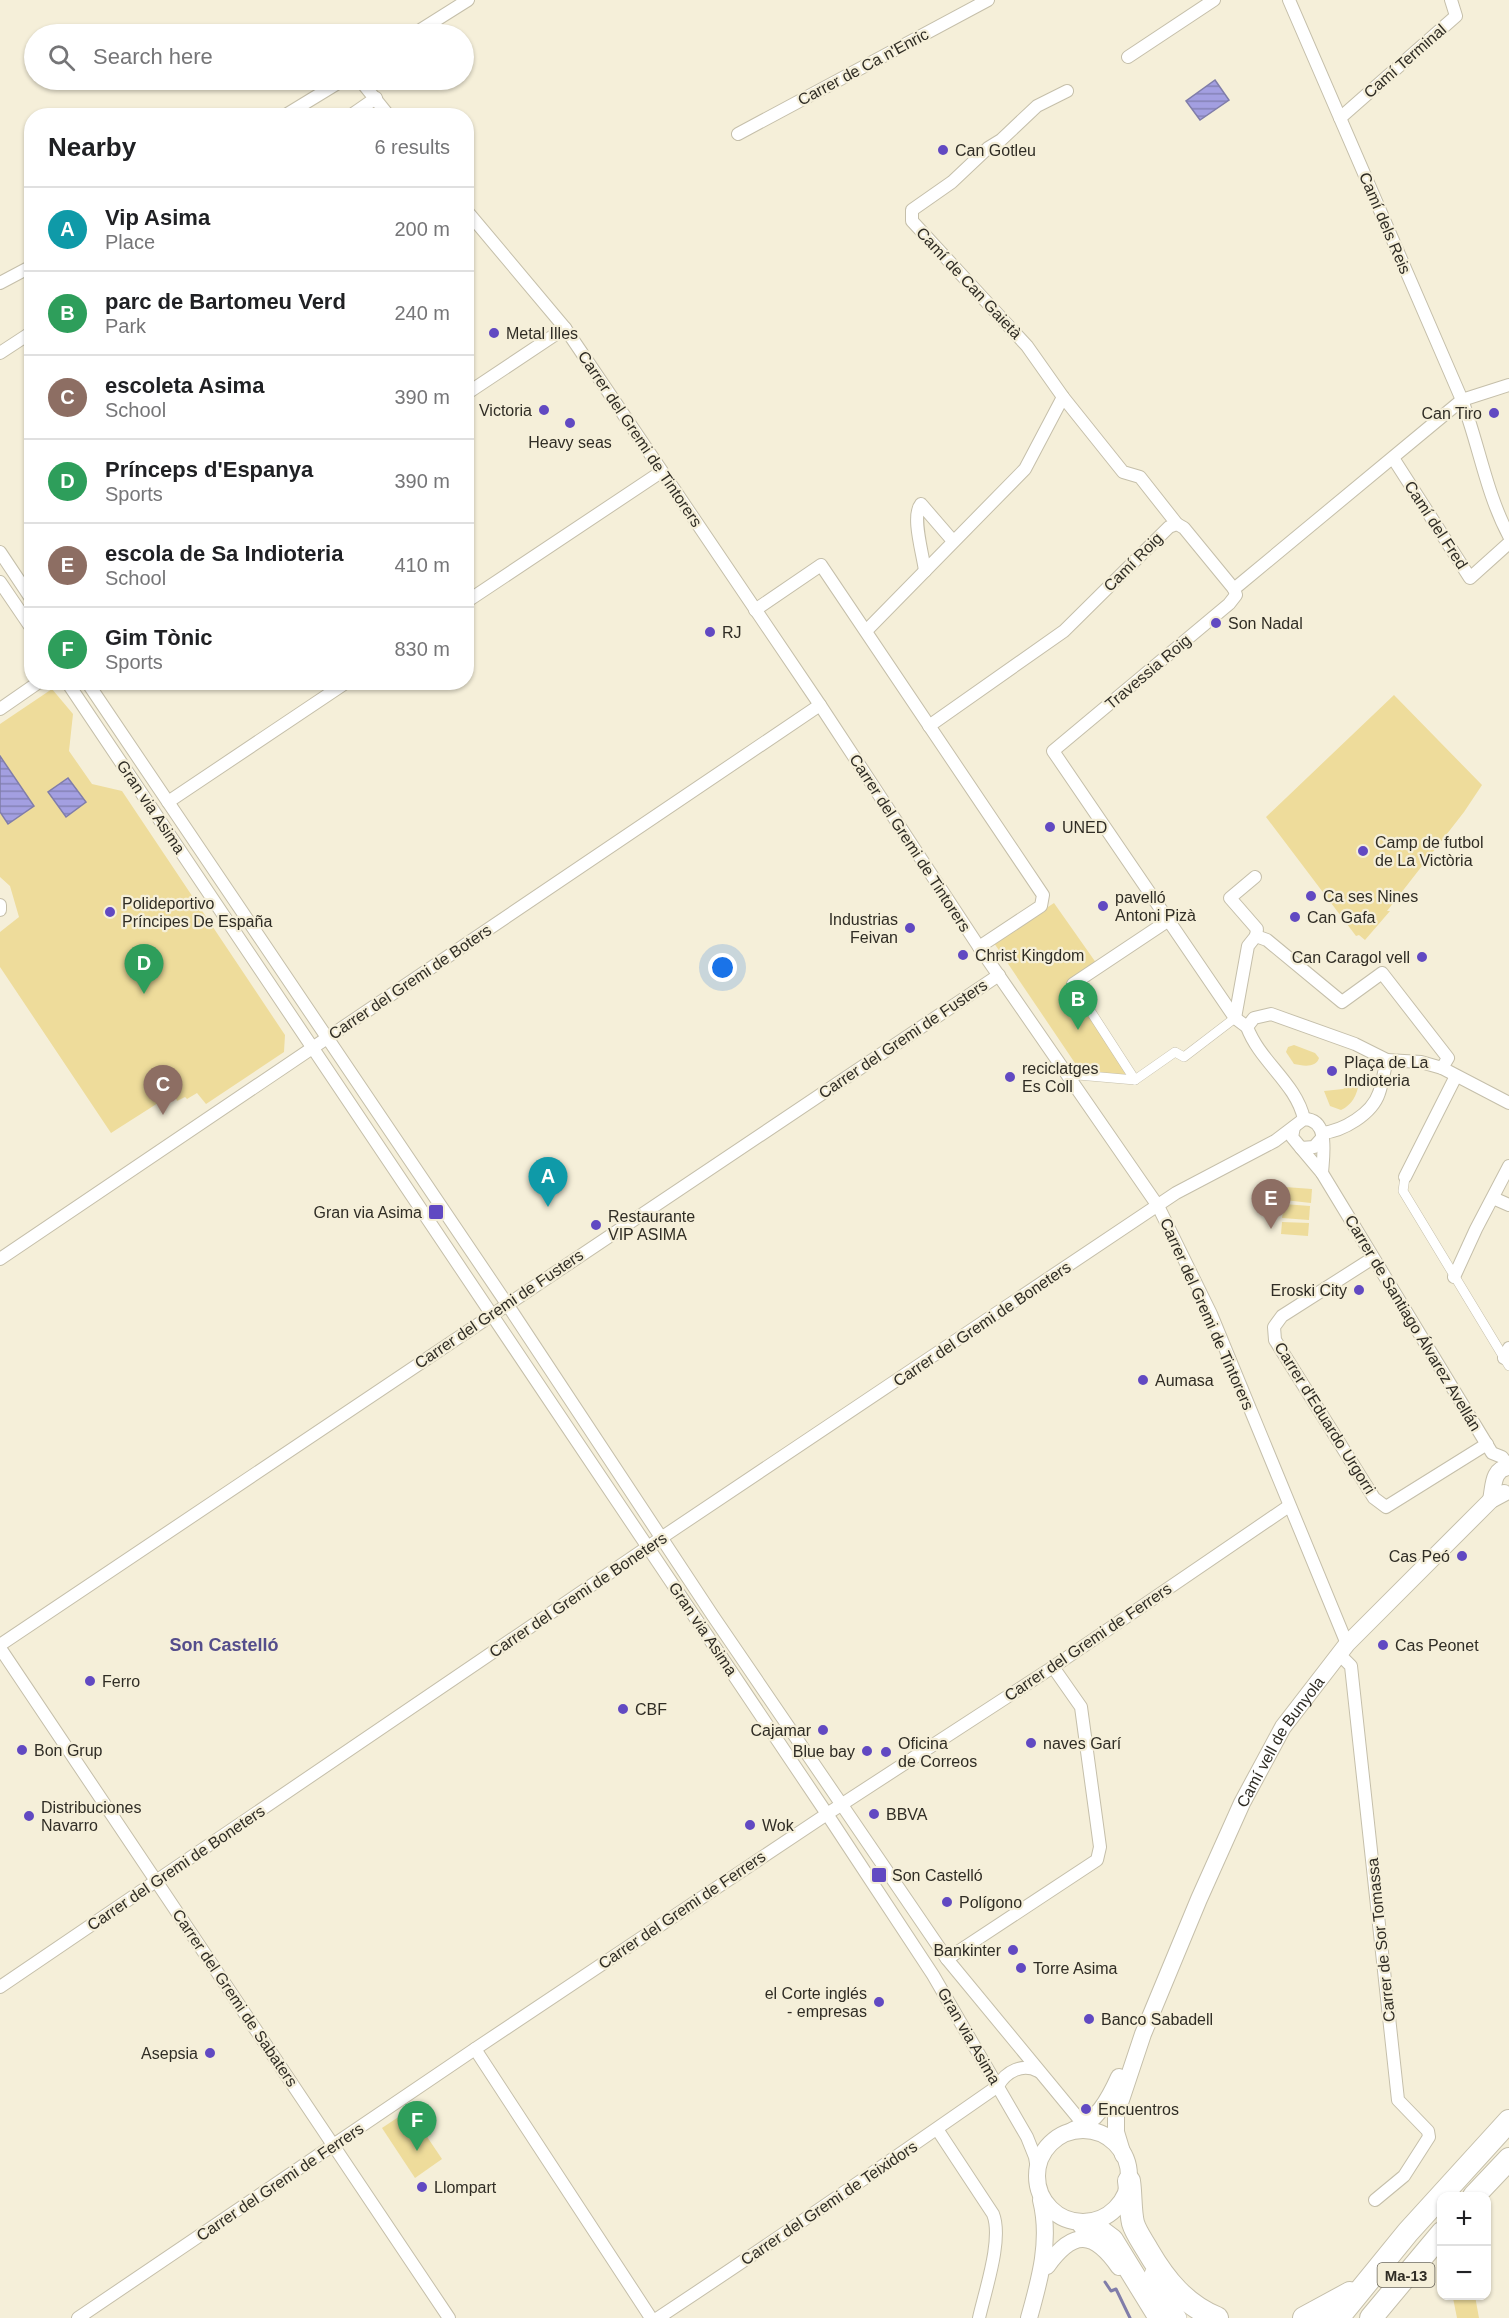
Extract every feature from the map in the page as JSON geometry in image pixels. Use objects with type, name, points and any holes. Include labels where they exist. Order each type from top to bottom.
[{"type":"highway","name":"Ma-13","points":[[1338,2318],[1423,2215],[1509,2121]]},
{"type":"highway","points":[[1478,2192],[1509,2159]]},
{"type":"highway","points":[[1127,2188],[1133,2222],[1152,2259],[1170,2285],[1201,2311],[1217,2318]]},
{"type":"highway","points":[[1085,2223],[1112,2240],[1155,2316]]},
{"type":"highway","name":"Ma-13","points":[[1371,2318],[1437,2239]]},
{"type":"highway","points":[[1304,2318],[1327,2308],[1364,2285]]},
{"type":"main road","name":"Camí vell de Bunyola","points":[[1143,2034],[1195,1908],[1242,1803],[1283,1727],[1343,1649],[1499,1489],[1498,1470],[1509,1466]]},
{"type":"main road","points":[[1029,2318],[1046,2240],[1046,2224],[1036,2183],[1036,2169],[1041,2154],[1058,2137],[1086,2129],[1106,2103],[1127,2058],[1143,2034]]},
{"type":"main road","points":[[1037,2287],[1062,2234],[1114,2210],[1127,2188],[1128,2168],[1116,2132],[1116,2115],[1143,2034]]},
{"type":"main road","points":[[1086,2129],[1111,2139],[1124,2155]]},
{"type":"main road","points":[[1040,2197],[1055,2214],[1085,2223]]},
{"type":"main road","points":[[1047,2266],[1066,2243],[1081,2240],[1095,2243],[1108,2253],[1155,2316]]},
{"type":"street","points":[[430,24],[468,0]]},
{"type":"street","name":"Carrer de Ca n'Enric","points":[[738,134],[987,0]]},
{"type":"street","points":[[1128,57],[1214,0]]},
{"type":"street","name":"Camí dels Reis","points":[[1289,0],[1462,400],[1489,490],[1509,536]]},
{"type":"street","name":"Camí Terminal","points":[[1340,118],[1456,16],[1451,0]]},
{"type":"street","points":[[297,108],[327,90]]},
{"type":"street","points":[[369,90],[383,108]]},
{"type":"street","name":"Camí de Can Gaietà","points":[[1063,397],[1027,346],[912,221],[912,210],[952,182],[1037,106],[1067,91]]},
{"type":"street","points":[[362,108],[376,98]]},
{"type":"street","name":"Carrer del Gremi de Tintorers","points":[[474,220],[565,328],[820,705],[979,947],[1158,1206],[1210,1314],[1289,1506],[1343,1649]]},
{"type":"street","points":[[0,284],[24,270]]},
{"type":"street","points":[[474,389],[565,328]]},
{"type":"street","points":[[0,353],[24,337]]},
{"type":"street","points":[[1234,589],[1462,400],[1509,385]]},
{"type":"street","points":[[866,631],[1025,469],[1063,397],[1123,472],[1140,477],[1177,524]]},
{"type":"street","name":"Camí del Fred","points":[[1393,458],[1470,578],[1509,543]]},
{"type":"street","points":[[474,598],[662,472]]},
{"type":"street","points":[[925,571],[917,520],[917,508],[921,504],[953,541]]},
{"type":"street","name":"Camí Roig","points":[[929,726],[1064,631],[1169,527],[1177,524],[1184,528],[1234,589]]},
{"type":"street","points":[[0,552],[24,588]]},
{"type":"street","points":[[755,610],[821,565],[1043,895],[1041,906],[979,947]]},
{"type":"street","points":[[0,582],[24,617]]},
{"type":"street","name":"Travessia Roig","points":[[1169,920],[1053,751],[1229,604],[1236,595],[1234,589]]},
{"type":"street","points":[[0,709],[27,690]]},
{"type":"street","name":"Gran via Asima","points":[[72,690],[933,1975],[1029,2141],[1036,2169]]},
{"type":"street","name":"Gran via Asima","points":[[92,690],[507,1304],[661,1538],[947,1959],[1086,2129]]},
{"type":"street","points":[[168,802],[334,690]]},
{"type":"street","name":"Carrer del Gremi de Boters","points":[[0,1259],[820,705]]},
{"type":"street","points":[[1071,1079],[1078,1075],[1135,1080],[1175,1052],[1184,1057],[1235,1018],[1248,946],[1256,936],[1257,929],[1230,898],[1255,877]]},
{"type":"street","points":[[0,905],[0,910]]},
{"type":"street","points":[[1135,1080],[1073,984],[1169,920],[1235,1018],[1247,1027],[1253,1044],[1293,1093],[1302,1109],[1304,1119]]},
{"type":"street","points":[[1256,936],[1267,940],[1342,1002],[1382,973],[1448,1058],[1442,1068]]},
{"type":"street","name":"Carrer del Gremi de Fusters","points":[[0,1647],[490,1315],[999,975]]},
{"type":"street","points":[[1247,1027],[1254,1018],[1271,1014],[1355,1044],[1387,1060],[1421,1062],[1442,1068],[1509,1103]]},
{"type":"street","points":[[1275,1140],[1314,1147],[1322,1136],[1341,1129],[1363,1114],[1378,1095],[1387,1060]]},
{"type":"street","points":[[1456,1076],[1405,1177],[1403,1191],[1454,1277],[1507,1357]]},
{"type":"street","points":[[1275,1140],[1304,1119],[1315,1121],[1321,1128],[1322,1173]]},
{"type":"street","points":[[1294,1127],[1292,1137],[1299,1146]]},
{"type":"street","name":"Carrer del Gremi de Boneters","points":[[0,1986],[157,1882],[661,1538],[1176,1193],[1275,1140]]},
{"type":"street","name":"Carrer de Santiago Álvarez Avellán","points":[[1299,1146],[1322,1173],[1489,1449],[1502,1457],[1509,1466]]},
{"type":"street","points":[[1454,1277],[1509,1166]]},
{"type":"street","points":[[1493,1197],[1509,1206]]},
{"type":"street","name":"Carrer d'Eduardo Urgorri","points":[[1373,1258],[1282,1316],[1274,1327],[1275,1340],[1374,1498],[1386,1507],[1489,1449]]},
{"type":"street","points":[[1489,1449],[1499,1489]]},
{"type":"street","name":"Carrer del Gremi de Ferrers","points":[[78,2318],[475,2049],[1053,1666],[1289,1506]]},
{"type":"street","name":"Carrer del Gremi de Sabaters","points":[[0,1647],[449,2318]]},
{"type":"street","name":"Carrer de Sor Tomassa","points":[[1343,1649],[1351,1665],[1398,2100],[1428,2131],[1429,2137],[1404,2176],[1375,2200]]},
{"type":"street","points":[[947,1959],[1096,1860],[1101,1847],[1081,1707],[1053,1666]]},
{"type":"street","points":[[475,2049],[651,2318]]},
{"type":"street","name":"Carrer del Gremi de Teixidors","points":[[658,2318],[793,2230],[856,2183],[998,2086],[1004,2078],[1018,2068],[1028,2067],[1038,2071]]},
{"type":"street","points":[[937,2129],[993,2214],[996,2224],[995,2248],[979,2318]]},
{"type":"street","points":[[1127,2188],[1123,2215],[1128,2232],[1179,2318]]},
{"type":"shaded area","points":[[1215,80],[1229,100],[1200,120],[1186,101]]},
{"type":"shaded area","name":"Polideportivo Príncipes De España","points":[[53,690],[73,714],[69,751],[92,784],[122,791],[285,1035],[284,1052],[206,1104],[197,1093],[187,1099],[185,1097],[177,1101],[176,1098],[161,1107],[158,1103],[111,1133],[0,967],[0,932],[19,917],[10,886],[0,877],[0,724]]},
{"type":"shaded area","name":"Camp de futbol de La Victòria","points":[[1394,695],[1482,785],[1464,812],[1387,911],[1390,911],[1365,940],[1359,935],[1356,936],[1266,817]]},
{"type":"shaded area","points":[[0,756],[34,806],[8,824],[0,812]]},
{"type":"shaded area","points":[[68,778],[86,802],[66,817],[48,792]]},
{"type":"shaded area","points":[[1054,903],[1099,967],[1074,984],[1135,1080],[1083,1075],[994,943]]},
{"type":"shaded area","points":[[1294,1045],[1315,1053],[1319,1058],[1309,1066],[1294,1064],[1286,1052],[1288,1047]]},
{"type":"shaded area","points":[[1359,1083],[1348,1105],[1341,1110],[1330,1106],[1324,1091],[1343,1089]]},
{"type":"shaded area","points":[[1285,1187],[1312,1189],[1311,1203],[1284,1200]]},
{"type":"shaded area","points":[[1284,1204],[1310,1206],[1309,1220],[1282,1218]]},
{"type":"shaded area","points":[[1282,1222],[1309,1223],[1308,1236],[1281,1234]]},
{"type":"shaded area","points":[[409,2110],[442,2159],[415,2178],[382,2128]]},
{"type":"shaded area","points":[[1453,2300],[1476,2300],[1479,2318],[1457,2318]]},
{"type":"waterway","points":[[1105,2282],[1111,2291],[1116,2289],[1130,2318]]},
{"type":"place","name":"Can Gotleu","points":[[943,150]]},
{"type":"place","name":"Metal Illes","points":[[494,333]]},
{"type":"place","name":"Victoria","points":[[544,410]]},
{"type":"place","name":"Can Tiro","points":[[1494,413]]},
{"type":"place","name":"Heavy seas","points":[[570,423]]},
{"type":"place","name":"Son Nadal","points":[[1216,623]]},
{"type":"place","name":"RJ","points":[[710,632]]},
{"type":"place","name":"UNED","points":[[1050,827]]},
{"type":"place","name":"Camp de futbol de La Victòria","points":[[1363,851]]},
{"type":"place","name":"Ca ses Nines","points":[[1311,896]]},
{"type":"place","name":"pavelló Antoni Pizà","points":[[1103,906]]},
{"type":"place","name":"Polideportivo Príncipes De España","points":[[110,912]]},
{"type":"place","name":"Can Gafa","points":[[1295,917]]},
{"type":"place","name":"Industrias Feivan","points":[[910,928]]},
{"type":"place","name":"Christ Kingdom","points":[[963,955]]},
{"type":"place","name":"Can Caragol vell","points":[[1422,957]]},
{"type":"place","name":"Prínceps d'Espanya","points":[[144,994]]},
{"type":"place","name":"parc de Bartomeu Verd","points":[[1078,1030]]},
{"type":"place","name":"Plaça de La Indioteria","points":[[1332,1071]]},
{"type":"place","name":"reciclatges Es Coll","points":[[1010,1077]]},
{"type":"place","name":"escoleta Asima","points":[[163,1115]]},
{"type":"place","name":"Vip Asima","points":[[548,1207]]},
{"type":"place","name":"Gran via Asima","points":[[436,1212]]},
{"type":"place","name":"Restaurante VIP ASIMA","points":[[596,1225]]},
{"type":"place","name":"escola de Sa Indioteria","points":[[1271,1229]]},
{"type":"place","name":"Eroski City","points":[[1359,1290]]},
{"type":"place","name":"Aumasa","points":[[1143,1380]]},
{"type":"place","name":"Cas Peó","points":[[1462,1556]]},
{"type":"place","name":"Cas Peonet","points":[[1383,1645]]},
{"type":"place","name":"Ferro","points":[[90,1681]]},
{"type":"place","name":"CBF","points":[[623,1709]]},
{"type":"place","name":"Cajamar","points":[[823,1730]]},
{"type":"place","name":"naves Garí","points":[[1031,1743]]},
{"type":"place","name":"Bon Grup","points":[[22,1750]]},
{"type":"place","name":"Blue bay","points":[[867,1751]]},
{"type":"place","name":"Oficina de Correos","points":[[886,1752]]},
{"type":"place","name":"BBVA","points":[[874,1814]]},
{"type":"place","name":"Distribuciones Navarro","points":[[29,1816]]},
{"type":"place","name":"Wok","points":[[750,1825]]},
{"type":"place","name":"Son Castelló","points":[[879,1875]]},
{"type":"place","name":"Polígono","points":[[947,1902]]},
{"type":"place","name":"Bankinter","points":[[1013,1950]]},
{"type":"place","name":"Torre Asima","points":[[1021,1968]]},
{"type":"place","name":"el Corte inglés - empresas","points":[[879,2002]]},
{"type":"place","name":"Banco Sabadell","points":[[1089,2019]]},
{"type":"place","name":"Asepsia","points":[[210,2053]]},
{"type":"place","name":"Encuentros","points":[[1086,2109]]},
{"type":"place","name":"Gim Tònic","points":[[417,2151]]},
{"type":"place","name":"Llompart","points":[[422,2187]]},
{"type":"district","name":"Son Castelló","points":[[224,1645]]}]
